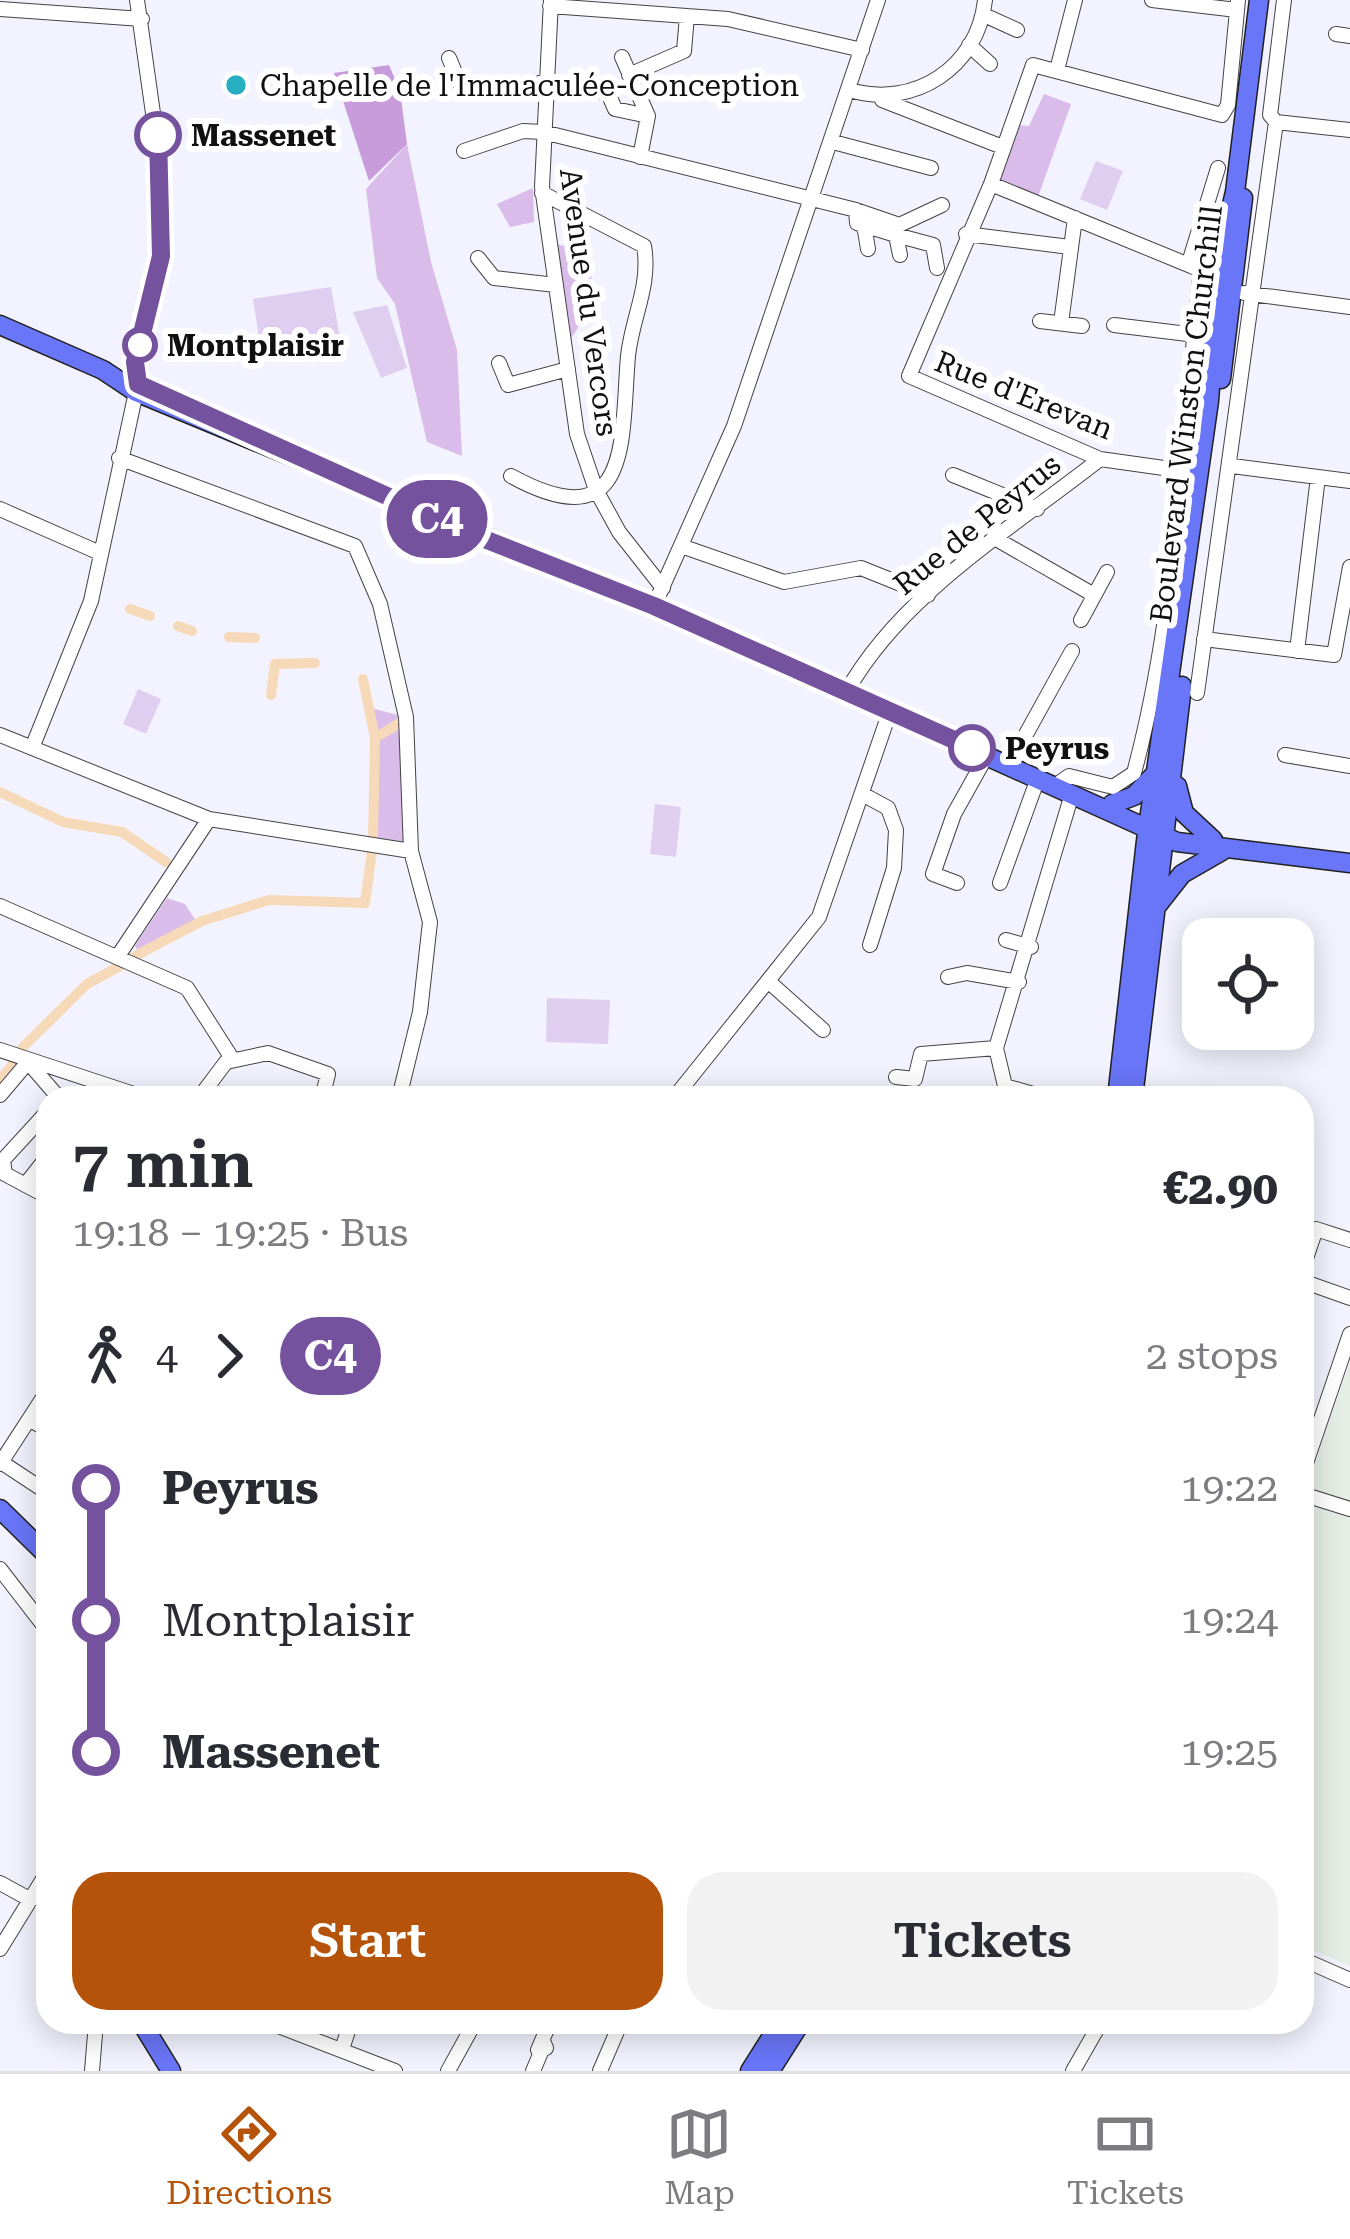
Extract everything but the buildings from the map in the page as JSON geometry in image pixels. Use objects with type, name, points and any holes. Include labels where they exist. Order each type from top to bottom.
[{"type":"main road","name":"Boulevard Winston Churchill","points":[[1151,824],[1175,757],[1233,290],[1263,0]]},
{"type":"main road","name":"Boulevard Winston Churchill","points":[[1151,824],[1207,421],[1233,290]]},
{"type":"main road","points":[[1,329],[442,521],[658,597],[847,691],[1111,809],[1218,846],[1350,863]]},
{"type":"main road","points":[[1175,757],[1184,813],[1218,846]]},
{"type":"main road","points":[[1111,809],[1134,796],[1157,772]]},
{"type":"main road","points":[[1111,809],[1138,856],[1142,884]]},
{"type":"main road","points":[[1118,1086],[1151,824]]},
{"type":"main road","points":[[1134,1086],[1156,907],[1151,824]]},
{"type":"main road","points":[[1156,907],[1182,874],[1218,846]]},
{"type":"main road","points":[[0,1509],[36,1544]]},
{"type":"main road","points":[[148,2034],[171,2071]]},
{"type":"main road","points":[[750,2071],[773,2034]]},
{"type":"main road","points":[[770,2071],[793,2034]]},
{"type":"street","points":[[32,748],[91,601],[119,458],[150,395],[134,378],[161,256],[163,177],[137,0]]},
{"type":"street","points":[[658,597],[734,426],[878,0]]},
{"type":"street","points":[[1075,0],[1057,70],[1214,116],[1226,111],[1238,5],[1152,0]]},
{"type":"street","points":[[1284,0],[1270,115],[1276,122],[1350,130]]},
{"type":"street","points":[[550,3],[728,19],[862,50]]},
{"type":"street","name":"Avenue du Vercors","points":[[550,3],[542,193],[577,434],[596,490],[658,597]]},
{"type":"street","points":[[878,98],[927,86],[950,72],[969,45],[984,8],[1017,30]]},
{"type":"street","points":[[0,9],[142,19]]},
{"type":"street","points":[[629,75],[684,51],[687,16]]},
{"type":"street","points":[[969,45],[990,64]]},
{"type":"street","points":[[622,57],[648,116],[640,157]]},
{"type":"street","points":[[449,58],[459,82],[533,86],[544,81],[608,94],[615,109],[648,116]]},
{"type":"street","name":"Rue d'Erevan","points":[[1057,70],[1033,64],[997,145],[991,184],[909,376],[1100,459],[1185,471]]},
{"type":"street","points":[[850,90],[997,145]]},
{"type":"street","points":[[1197,693],[1224,478],[1232,466],[1233,290],[1276,122]]},
{"type":"street","points":[[464,151],[524,131],[543,132],[856,210],[933,245],[937,268]]},
{"type":"street","points":[[832,142],[931,168]]},
{"type":"street","points":[[1186,264],[1218,168]]},
{"type":"street","points":[[991,184],[1201,271],[1185,471],[1155,693],[1134,773],[1112,787],[1069,776],[1000,883]]},
{"type":"street","points":[[511,476],[556,496],[596,490],[614,475],[622,453],[628,352],[649,273],[644,246],[542,193]]},
{"type":"street","points":[[856,210],[857,223],[896,231],[942,205]]},
{"type":"street","points":[[1061,323],[1075,218]]},
{"type":"street","points":[[864,225],[868,249]]},
{"type":"street","points":[[896,231],[900,254]]},
{"type":"street","points":[[966,234],[1070,247]]},
{"type":"street","points":[[478,258],[494,278],[556,285]]},
{"type":"street","points":[[1233,290],[1350,307]]},
{"type":"street","points":[[1040,321],[1082,326]]},
{"type":"street","points":[[1114,325],[1196,334]]},
{"type":"street","points":[[103,370],[121,371],[135,362]]},
{"type":"street","points":[[499,363],[508,385],[568,368]]},
{"type":"street","points":[[119,458],[355,546],[380,604],[406,717],[412,851],[430,922],[420,1012],[402,1086]]},
{"type":"street","name":"Rue de Peyrus","points":[[847,691],[870,657],[928,595],[1100,459]]},
{"type":"street","points":[[1232,466],[1350,481]]},
{"type":"street","points":[[953,475],[1036,509]]},
{"type":"street","points":[[1297,651],[1318,477]]},
{"type":"street","points":[[0,509],[100,553]]},
{"type":"street","points":[[998,540],[1094,595]]},
{"type":"street","points":[[684,547],[784,582],[861,568],[928,595]]},
{"type":"street","points":[[1204,639],[1334,655],[1350,567]]},
{"type":"street","points":[[1081,620],[1107,572]]},
{"type":"street","points":[[1009,765],[1072,651]]},
{"type":"street","points":[[684,1086],[819,917],[890,711]]},
{"type":"street","points":[[0,735],[209,819],[412,851]]},
{"type":"street","points":[[1285,755],[1316,760],[1322,754],[1350,762]]},
{"type":"street","points":[[956,883],[933,874],[954,814],[987,755]]},
{"type":"street","points":[[1003,1086],[997,1048],[1031,947],[1061,789]]},
{"type":"street","points":[[864,795],[888,808],[897,848],[869,945]]},
{"type":"street","points":[[118,956],[209,819]]},
{"type":"street","points":[[0,906],[187,988],[233,1060]]},
{"type":"street","points":[[1006,940],[1031,947]]},
{"type":"street","points":[[948,977],[967,973],[1019,982]]},
{"type":"street","points":[[768,981],[823,1030]]},
{"type":"street","points":[[896,1077],[915,1078],[916,1048],[997,1048]]},
{"type":"street","points":[[0,1050],[106,1086]]},
{"type":"street","points":[[210,1086],[233,1060],[268,1053],[328,1074],[325,1086]]},
{"type":"street","points":[[0,1095],[28,1062]]},
{"type":"street","points":[[28,1062],[49,1086]]},
{"type":"street","points":[[69,1086],[76,1077]]},
{"type":"street","points":[[36,1124],[3,1160],[5,1174],[36,1190]]},
{"type":"street","points":[[25,1184],[36,1171]]},
{"type":"street","points":[[1314,1235],[1316,1229],[1350,1240]]},
{"type":"street","points":[[1314,1285],[1350,1298]]},
{"type":"street","points":[[1314,1426],[1350,1334]]},
{"type":"street","points":[[36,1413],[1,1463],[36,1485]]},
{"type":"street","points":[[32,1420],[36,1422]]},
{"type":"street","points":[[1314,1498],[1350,1510]]},
{"type":"street","points":[[0,1569],[36,1616]]},
{"type":"street","points":[[0,1882],[31,1900]]},
{"type":"street","points":[[0,1949],[36,1891]]},
{"type":"street","points":[[1314,1964],[1350,1979]]},
{"type":"street","points":[[92,2071],[96,2034]]},
{"type":"street","points":[[302,2034],[395,2071]]},
{"type":"street","points":[[342,2049],[347,2034]]},
{"type":"street","points":[[448,2071],[469,2034]]},
{"type":"street","points":[[533,2071],[546,2034]]},
{"type":"street","points":[[600,2071],[616,2034]]},
{"type":"street","points":[[1073,2071],[1095,2034]]},
{"type":"shaded area","points":[[389,65],[400,91],[407,144],[369,181],[334,73]]},
{"type":"shaded area","points":[[1044,94],[1071,104],[1038,197],[999,180],[1017,125],[1029,126]]},
{"type":"shaded area","points":[[407,144],[431,262],[457,350],[462,456],[427,442],[395,304],[377,278],[366,189]]},
{"type":"shaded area","points":[[1096,161],[1123,171],[1107,210],[1080,199]]},
{"type":"shaded area","points":[[533,188],[534,222],[510,227],[497,204]]},
{"type":"shaded area","points":[[556,244],[587,252],[590,263],[589,297],[571,338]]},
{"type":"shaded area","points":[[331,287],[340,338],[261,351],[253,299]]},
{"type":"shaded area","points":[[387,305],[407,368],[381,378],[353,312]]},
{"type":"shaded area","points":[[138,689],[161,699],[146,734],[123,724]]},
{"type":"shaded area","points":[[367,707],[406,717],[411,851],[373,839],[377,788]]},
{"type":"shaded area","points":[[655,804],[681,807],[676,857],[650,854]]},
{"type":"shaded area","points":[[167,898],[185,904],[196,921],[139,952],[135,946]]},
{"type":"shaded area","points":[[547,998],[610,1000],[608,1044],[546,1042]]},
{"type":"shaded area","points":[[1350,1362],[1350,1966],[1314,1950],[1314,1466]]},
{"type":"waterway","points":[[130,609],[150,616]]},
{"type":"waterway","points":[[178,626],[192,631]]},
{"type":"waterway","points":[[229,637],[255,638]]},
{"type":"waterway","points":[[271,695],[275,664],[315,663]]},
{"type":"waterway","points":[[363,679],[375,738],[373,839]]},
{"type":"waterway","points":[[375,738],[403,721]]},
{"type":"waterway","points":[[0,792],[63,822],[122,832],[166,862]]},
{"type":"waterway","points":[[135,956],[202,921],[269,900],[365,903],[372,851]]},
{"type":"waterway","points":[[22,1048],[87,984],[120,966]]},
{"type":"waterway","points":[[0,1080],[12,1065]]},
{"type":"bus line","name":"C4","points":[[158,135],[163,177],[161,256],[135,362],[138,384],[153,395],[469,533],[654,606],[972,748]]},
{"type":"place","name":"Chapelle de l'Immaculée-Conception","points":[[236,85]]},
{"type":"place","name":"Massenet","points":[[158,135]]},
{"type":"place","name":"Montplaisir","points":[[140,345]]},
{"type":"place","name":"Peyrus","points":[[972,748]]}]
